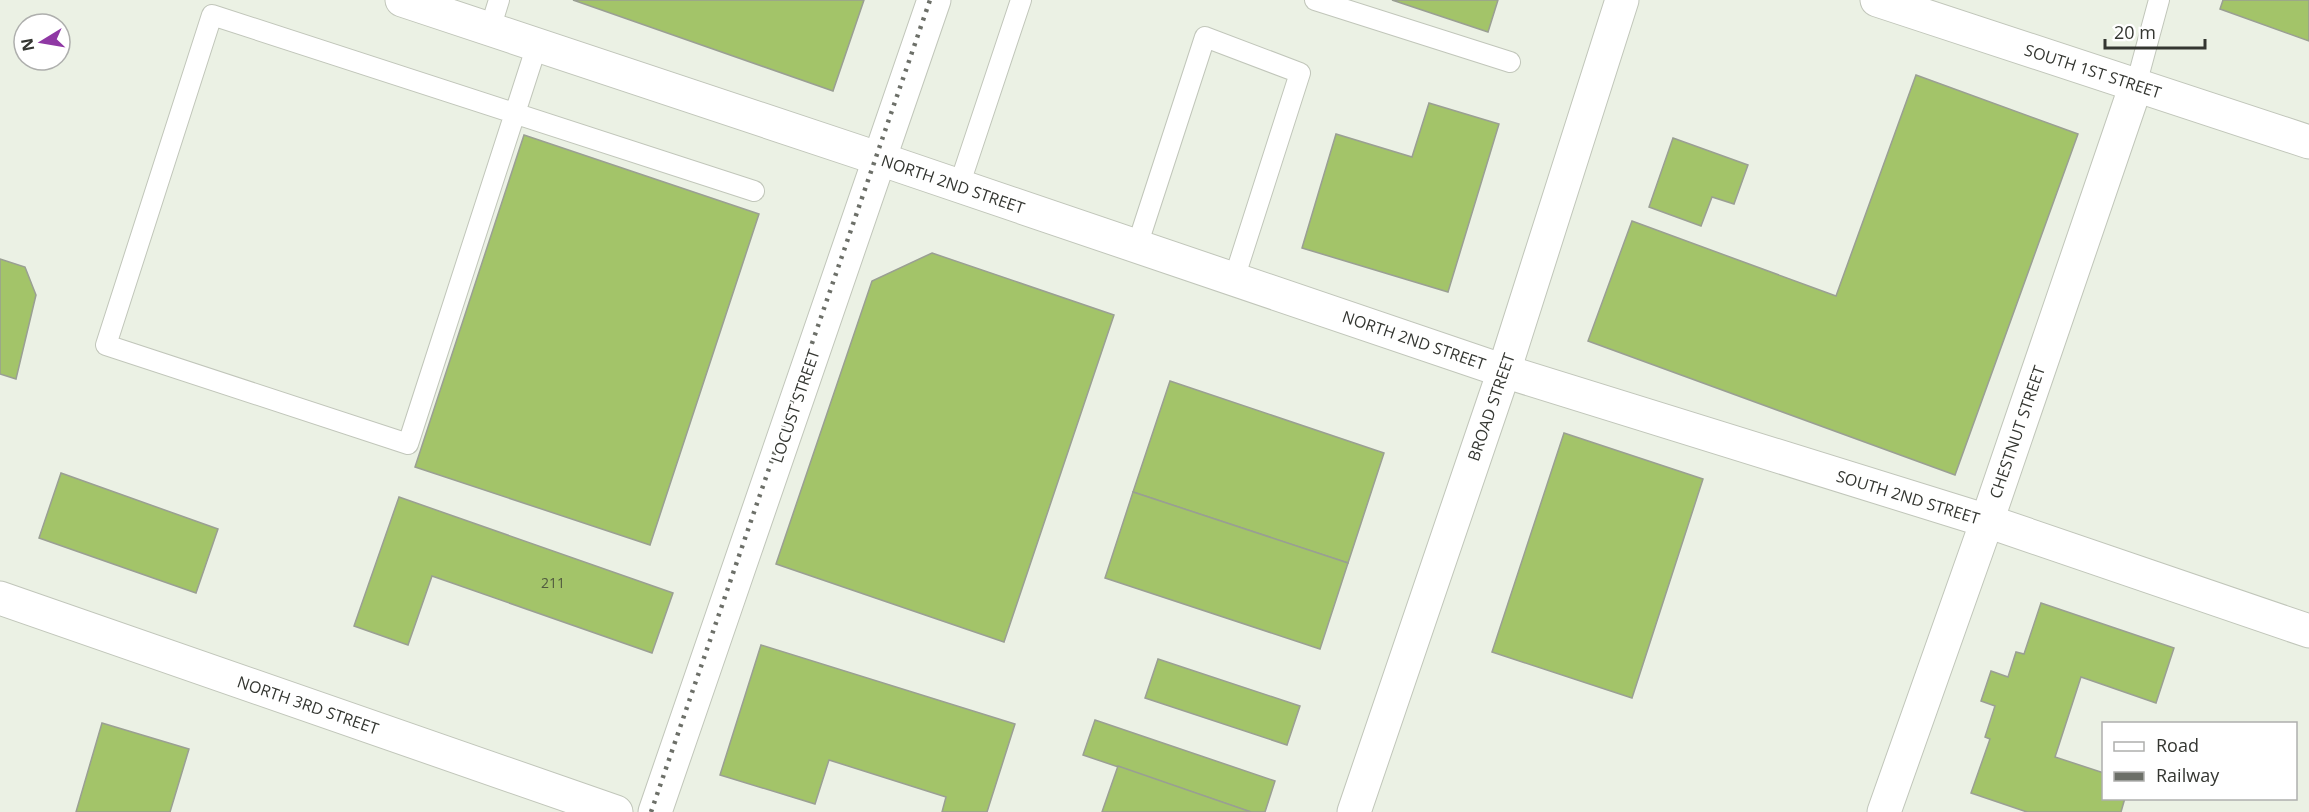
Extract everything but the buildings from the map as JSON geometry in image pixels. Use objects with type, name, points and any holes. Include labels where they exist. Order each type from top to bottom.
[{"type":"street","name":"LOCUST STREET","points":[[655,812],[934,0]]},
{"type":"street","name":"BROAD STREET","points":[[1354,812],[1504,371],[1622,0]]},
{"type":"street","name":"SOUTH 1ST STREET","points":[[1877,0],[2309,142]]},
{"type":"street","name":"NORTH 2ND STREET","points":[[413,2],[494,14],[537,45],[1504,371]]},
{"type":"street","name":"CHESTNUT STREET","points":[[1884,812],[1987,521],[2136,85]]},
{"type":"street","name":"SOUTH 2ND STREET","points":[[1504,371],[1987,521],[2309,631]]},
{"type":"street","name":"NORTH 3RD STREET","points":[[0,598],[616,812]]},
{"type":"lane","points":[[959,186],[1021,0]]},
{"type":"lane","points":[[1315,0],[1510,62]]},
{"type":"lane","points":[[2136,85],[2159,0]]},
{"type":"lane","points":[[537,45],[515,114],[408,444],[106,345],[212,15],[515,114],[754,190]]},
{"type":"lane","points":[[1137,246],[1205,37],[1300,73],[1234,279]]},
{"type":"railway","points":[[651,812],[930,0]]}]
